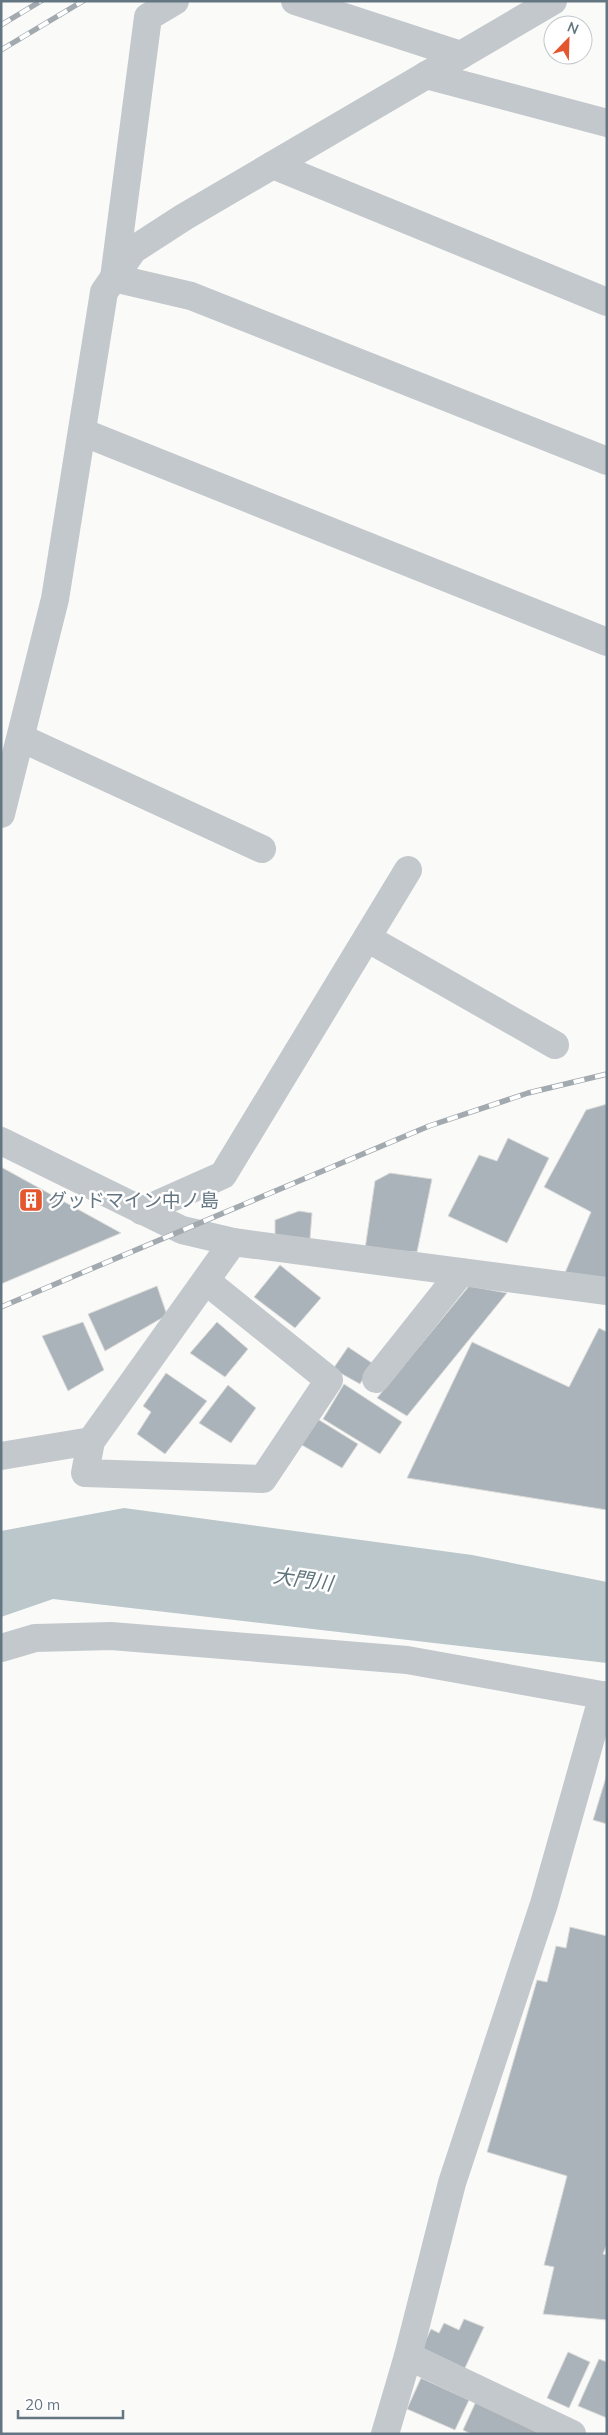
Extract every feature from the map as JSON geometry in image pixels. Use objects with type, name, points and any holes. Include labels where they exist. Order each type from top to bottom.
[{"type":"street","points":[[114,278],[148,17],[174,1]]},
{"type":"street","points":[[294,1],[461,55]]},
{"type":"street","points":[[1,814],[56,599],[104,292],[133,250],[273,165],[553,1]]},
{"type":"street","points":[[426,75],[607,123]]},
{"type":"street","points":[[273,165],[607,302]]},
{"type":"street","points":[[114,278],[191,296],[607,461]]},
{"type":"street","points":[[82,432],[607,642]]},
{"type":"street","points":[[21,738],[262,849]]},
{"type":"street","points":[[142,1211],[224,1175],[408,870]]},
{"type":"street","points":[[367,938],[555,1045]]},
{"type":"street","points":[[1,1141],[182,1230],[233,1242],[607,1291]]},
{"type":"street","points":[[206,1281],[329,1380],[264,1479],[85,1473],[91,1441],[233,1242]]},
{"type":"street","points":[[376,1379],[461,1272]]},
{"type":"street","points":[[1,1456],[91,1441]]},
{"type":"street","points":[[1,1648],[35,1638],[121,1636],[407,1660],[605,1695],[544,1904],[452,2183],[408,2356],[384,2434]]},
{"type":"street","points":[[408,2356],[572,2434]]},
{"type":"water","name":"大門川","points":[[124,1508],[472,1555],[607,1582],[607,1663],[53,1599],[1,1617],[1,1531]]},
{"type":"building","points":[[607,1104],[607,1281],[564,1275],[591,1212],[544,1187],[586,1110]]},
{"type":"building","points":[[508,1138],[549,1158],[507,1243],[448,1216],[479,1155],[497,1161]]},
{"type":"building","name":"グッドマイン中ノ島","points":[[1,1167],[121,1233],[1,1284]]},
{"type":"building","points":[[390,1173],[432,1179],[417,1252],[365,1249],[375,1181]]},
{"type":"building","points":[[299,1211],[312,1213],[310,1239],[275,1235],[275,1220]]},
{"type":"building","points":[[280,1265],[321,1298],[295,1328],[254,1297]]},
{"type":"building","points":[[157,1286],[167,1315],[105,1351],[88,1314]]},
{"type":"building","points":[[469,1286],[507,1293],[407,1416],[377,1398]]},
{"type":"building","points":[[83,1322],[104,1370],[68,1391],[42,1336]]},
{"type":"building","points":[[217,1322],[248,1349],[225,1377],[190,1353]]},
{"type":"building","points":[[599,1328],[607,1332],[607,1510],[407,1478],[472,1342],[569,1387]]},
{"type":"building","points":[[348,1347],[372,1363],[360,1384],[333,1369]]},
{"type":"building","points":[[166,1373],[207,1401],[165,1454],[137,1434],[151,1412],[143,1406]]},
{"type":"building","points":[[344,1384],[402,1422],[380,1454],[323,1419]]},
{"type":"building","points":[[228,1385],[256,1408],[231,1443],[199,1423]]},
{"type":"building","points":[[316,1418],[358,1444],[342,1468],[300,1444]]},
{"type":"building","points":[[607,1774],[607,1824],[593,1820]]},
{"type":"building","points":[[570,1927],[607,1936],[607,2244],[603,2254],[607,2255],[607,2320],[543,2314],[554,2267],[544,2265],[567,2176],[487,2152],[537,1980],[547,1982],[556,1946],[566,1948]]},
{"type":"building","points":[[464,2319],[484,2327],[464,2370],[421,2350],[431,2329],[439,2333],[444,2323],[459,2330]]},
{"type":"building","points":[[568,2352],[590,2362],[569,2408],[547,2398]]},
{"type":"building","points":[[599,2359],[607,2362],[607,2418],[578,2406]]},
{"type":"building","points":[[421,2378],[469,2400],[455,2430],[407,2409]]},
{"type":"building","points":[[478,2397],[559,2434],[471,2434],[463,2430]]},
{"type":"railway","points":[[1,25],[41,1]]},
{"type":"railway","points":[[1,50],[83,1]]},
{"type":"railway","points":[[1,1307],[429,1126],[528,1093],[607,1074]]},
{"type":"place","name":"グッドマイン中ノ島","points":[[31,1200]]}]
